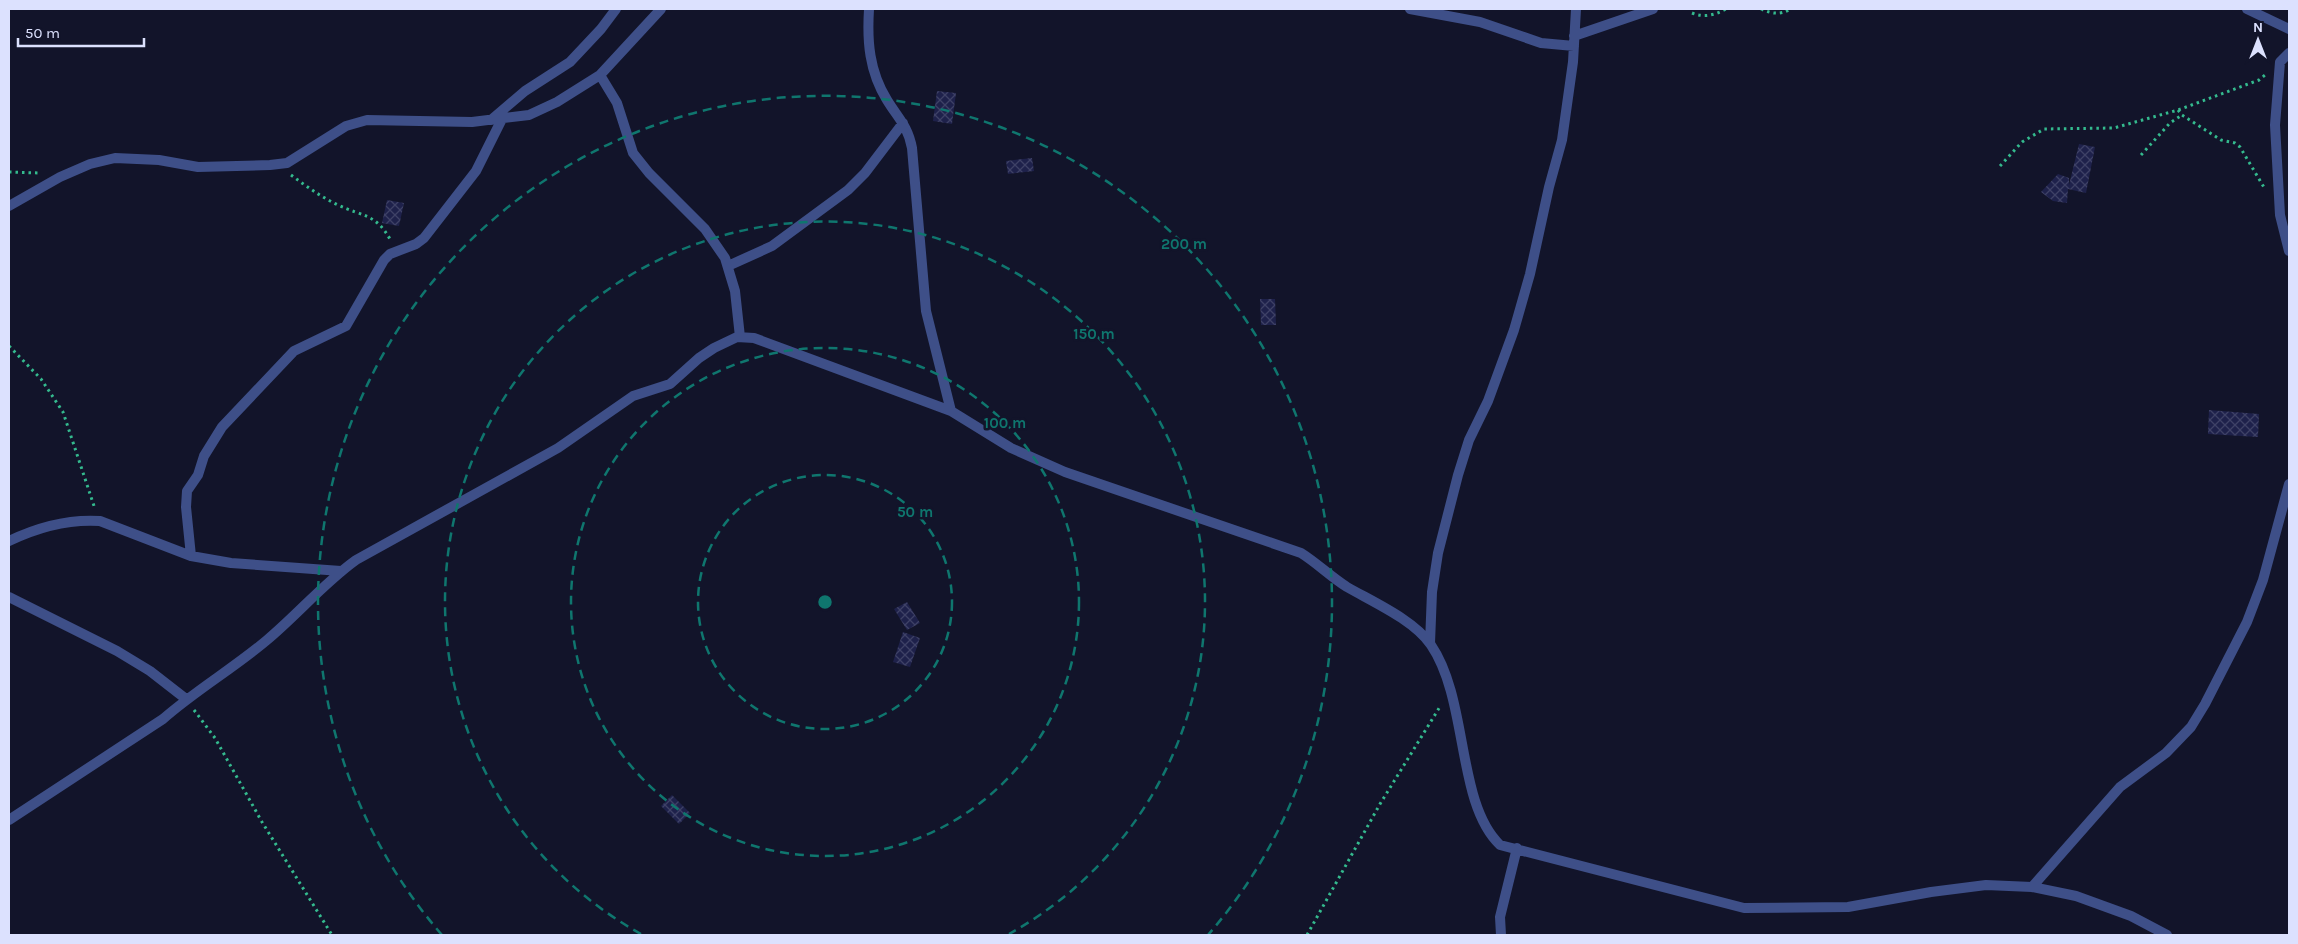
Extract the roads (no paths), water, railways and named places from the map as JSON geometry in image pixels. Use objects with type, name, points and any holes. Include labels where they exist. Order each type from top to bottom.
[{"type":"street","points":[[491,120],[525,91],[570,62],[602,29],[616,9]]},
{"type":"street","points":[[9,206],[60,177],[90,164],[115,158],[159,160],[198,167],[246,167],[286,162],[346,126],[367,120],[431,123],[491,120],[529,115],[557,102],[600,74],[662,9]]},
{"type":"street","points":[[869,9],[868,35],[875,76],[888,102],[909,131],[926,311],[951,411]]},
{"type":"street","points":[[1410,9],[1480,22],[1547,44],[1574,41],[1653,9]]},
{"type":"street","points":[[1430,643],[1432,592],[1438,553],[1469,440],[1501,368],[1530,274],[1548,187],[1562,140],[1576,9]]},
{"type":"street","points":[[2247,9],[2289,29]]},
{"type":"street","points":[[2289,53],[2280,62],[2275,125],[2280,215],[2289,251]]},
{"type":"street","points":[[600,74],[617,103],[633,153],[649,173],[705,229],[728,266],[735,291],[740,338]]},
{"type":"street","points":[[191,556],[186,507],[187,490],[198,475],[204,456],[222,427],[294,352],[346,326],[384,260],[396,251],[416,244],[424,238],[476,171],[502,119]]},
{"type":"street","points":[[728,266],[772,246],[848,190],[865,173],[903,123]]},
{"type":"street","points":[[9,820],[36,800],[123,747],[163,719],[186,699],[266,641],[340,571],[393,538],[558,448],[633,396],[670,384],[699,358],[714,348],[740,338],[754,338],[951,411],[1011,448],[1065,472],[1301,553],[1346,586],[1377,601],[1430,643],[1451,687],[1472,786],[1483,822],[1491,836],[1500,845],[1744,908],[1848,907],[1931,892],[1986,885],[2032,887],[2076,896],[2131,916],[2167,935]]},
{"type":"street","points":[[2032,887],[2120,787],[2166,753],[2191,727],[2205,704],[2247,622],[2263,580],[2289,484]]},
{"type":"street","points":[[9,541],[67,522],[100,521],[191,556],[231,563],[340,571]]},
{"type":"street","points":[[9,597],[117,651],[150,671],[186,699]]},
{"type":"street","points":[[1501,935],[1500,917],[1517,848]]}]
